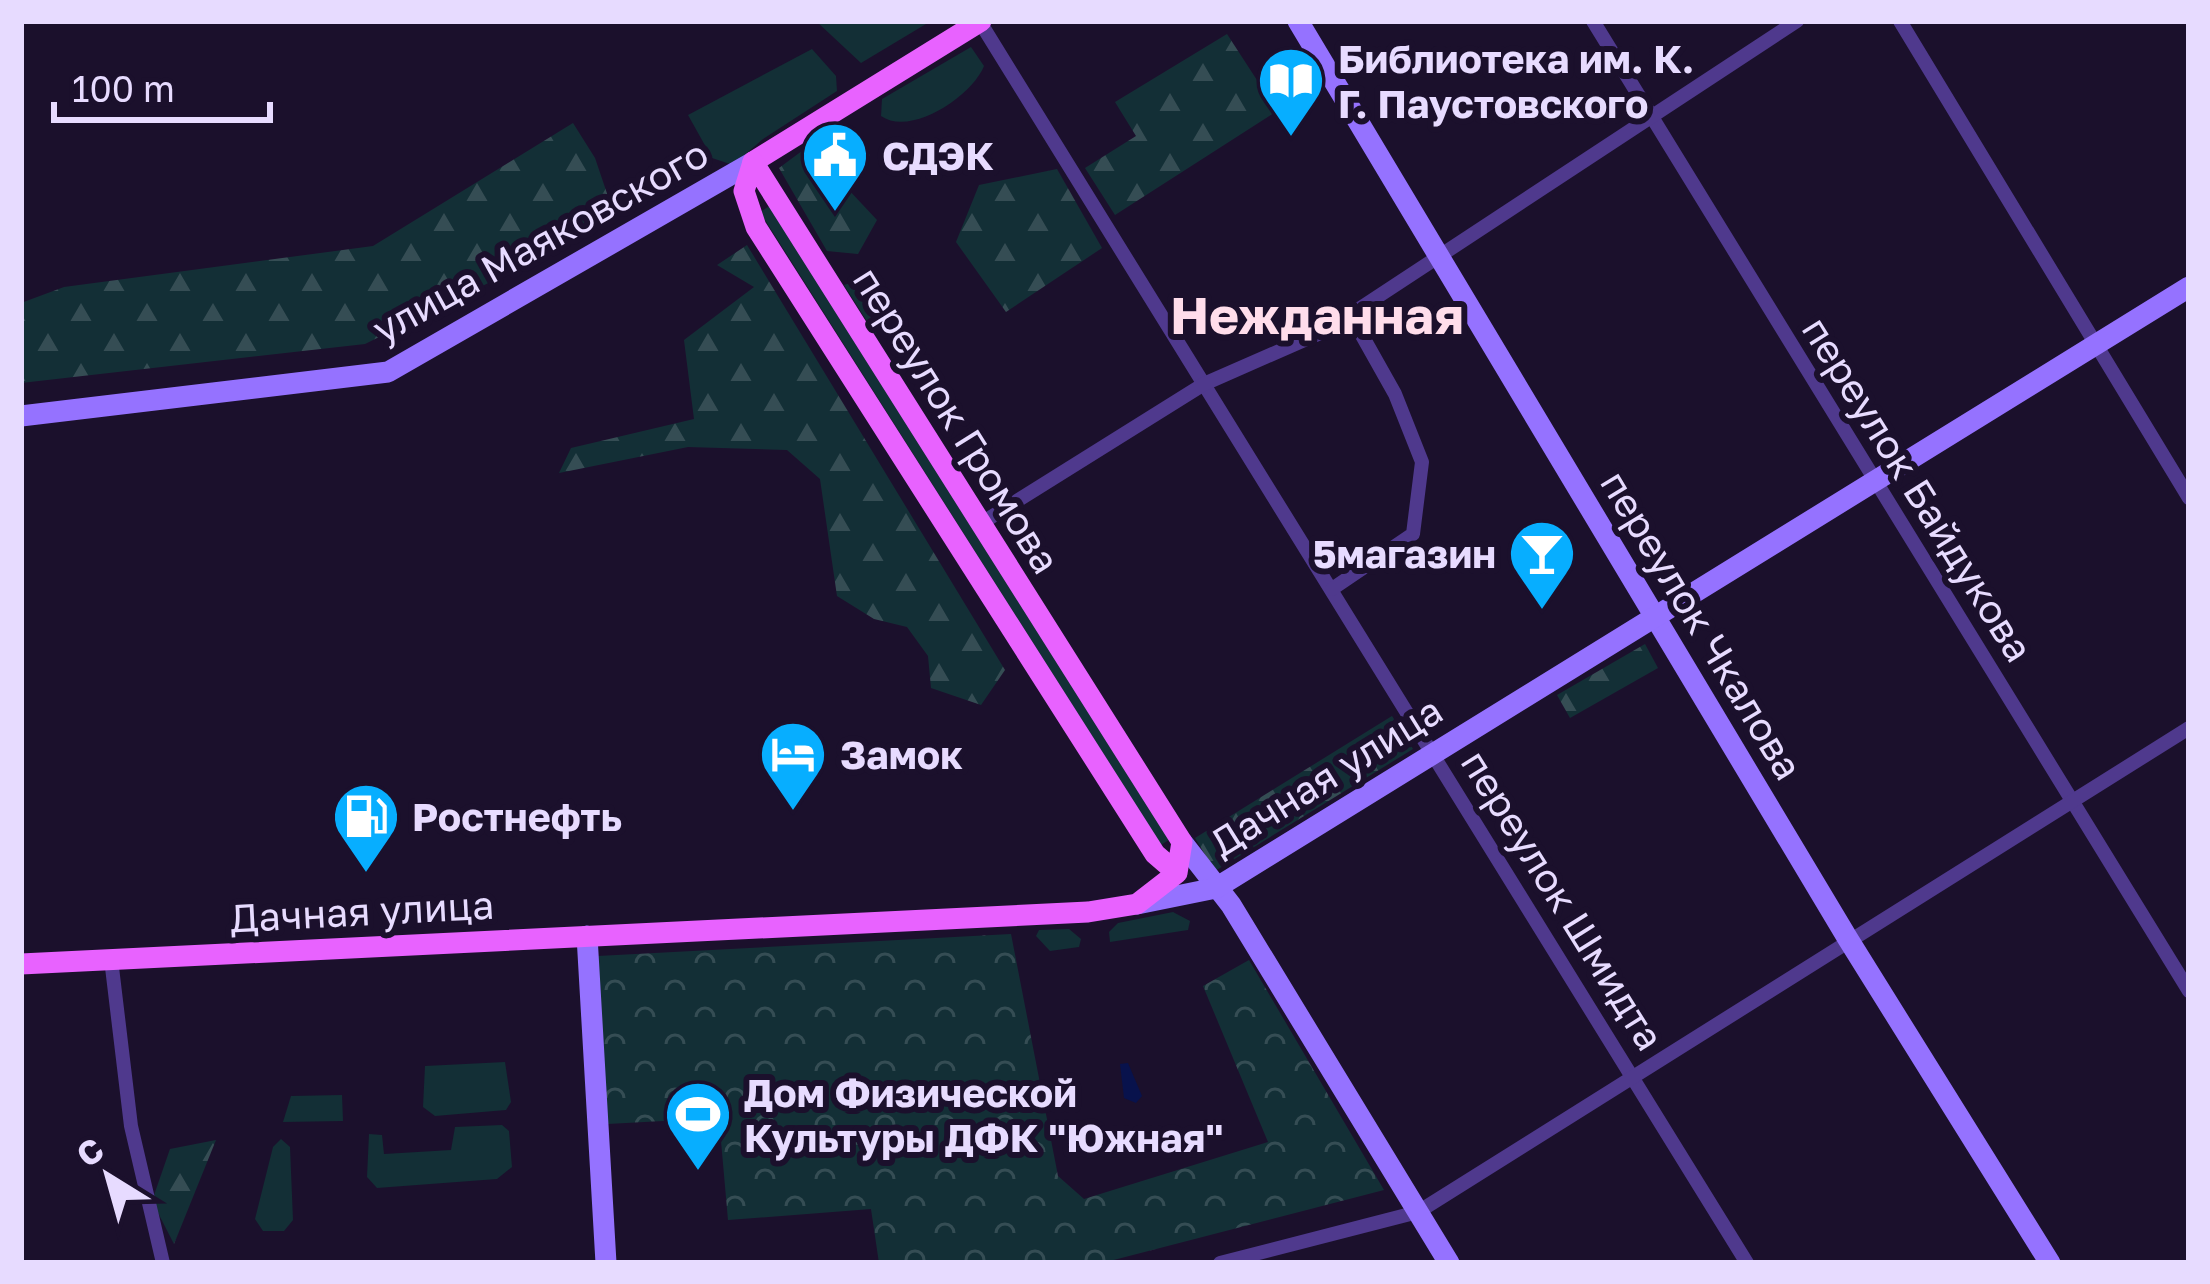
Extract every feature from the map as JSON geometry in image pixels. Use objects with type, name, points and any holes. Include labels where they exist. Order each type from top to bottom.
[{"type":"main road","name":"улица Маяковского","points":[[753,162],[980,21]]},
{"type":"main road","name":"переулок Громова","points":[[753,162],[1182,842]]},
{"type":"main road","name":"переулок Громова","points":[[753,162],[744,191],[756,227],[1155,854],[1177,873]]},
{"type":"main road","points":[[1131,899],[1177,873],[1182,842]]},
{"type":"main road","points":[[1131,899],[1144,883],[1155,854]]},
{"type":"main road","name":"Дачная улица","points":[[21,952],[110,953],[587,930],[1050,915],[1131,899]]},
{"type":"main road","name":"Дачная улица","points":[[21,964],[110,953]]},
{"type":"street","name":"переулок Шмидта","points":[[980,21],[1747,1263]]},
{"type":"street","name":"переулок Чкалова","points":[[1298,21],[1848,939],[2050,1263]]},
{"type":"street","name":"переулок Байдукова","points":[[1593,21],[2189,991]]},
{"type":"street","points":[[980,524],[1204,384],[1327,330],[1797,21]]},
{"type":"street","points":[[1900,21],[2189,498]]},
{"type":"street","name":"улица Маяковского","points":[[21,416],[388,372],[753,162]]},
{"type":"street","name":"Дачная улица","points":[[1131,899],[1216,888],[1652,614],[2189,287]]},
{"type":"street","points":[[1332,589],[1413,534],[1422,462],[1395,394],[1350,314]]},
{"type":"street","points":[[1220,1263],[1418,1212],[1632,1073],[2189,728]]},
{"type":"street","name":"переулок Громова","points":[[1182,842],[1216,888],[1449,1263]]},
{"type":"street","points":[[1177,873],[1216,888]]},
{"type":"street","points":[[587,930],[606,1263]]},
{"type":"street","points":[[110,953],[131,1126],[163,1263]]},
{"type":"green space","points":[[816,21],[931,21],[861,63]]},
{"type":"green space","points":[[1227,34],[1277,111],[1115,215],[1085,168],[1136,136],[1115,102]]},
{"type":"green space","points":[[971,47],[984,66],[954,101],[908,121],[881,116],[882,99]]},
{"type":"green space","points":[[812,49],[836,76],[837,91],[763,139],[733,165],[712,158],[688,115]]},
{"type":"green space","points":[[841,122],[870,155],[846,187],[877,220],[858,254],[827,251],[779,168]]},
{"type":"green space","points":[[573,123],[595,158],[616,220],[365,344],[21,383],[21,303],[64,287],[373,246]]},
{"type":"green space","points":[[1057,169],[1102,248],[1006,312],[956,242],[979,185]]},
{"type":"green space","points":[[771,205],[1172,838],[1161,845],[760,212]]},
{"type":"green space","points":[[747,245],[1005,670],[981,705],[931,688],[928,656],[907,627],[874,619],[837,596],[820,479],[787,450],[688,447],[559,473],[571,448],[694,419],[684,340],[754,287],[717,265]]},
{"type":"green space","points":[[869,277],[891,304],[875,334],[844,285]]},
{"type":"green space","points":[[1645,644],[1658,668],[1570,718],[1557,695]]},
{"type":"green space","points":[[1392,716],[1413,749],[1215,871],[1195,838]]},
{"type":"green space","points":[[1173,912],[1190,921],[1188,930],[1110,942],[1109,932],[1118,923]]},
{"type":"green space","points":[[1069,929],[1081,939],[1079,947],[1050,951],[1036,936],[1039,930]]},
{"type":"green space","points":[[1011,934],[1058,1176],[1084,1199],[1268,1142],[1203,986],[1249,960],[1384,1190],[1102,1263],[879,1263],[871,1209],[728,1220],[719,1118],[607,1124],[598,956]]},
{"type":"green space","points":[[505,1062],[511,1102],[506,1110],[435,1116],[423,1107],[425,1066]]},
{"type":"green space","points":[[342,1095],[343,1121],[283,1122],[291,1096]]},
{"type":"green space","points":[[502,1125],[509,1131],[512,1167],[497,1179],[377,1188],[367,1177],[369,1134],[382,1135],[384,1154],[451,1150],[455,1127]]},
{"type":"green space","points":[[281,1139],[290,1147],[293,1220],[284,1231],[263,1231],[255,1219],[273,1147]]},
{"type":"green space","points":[[216,1140],[174,1244],[152,1201],[170,1149]]},
{"type":"shaded area","points":[[1128,1063],[1142,1096],[1136,1103],[1124,1098],[1120,1064]]},
{"type":"place","name":"Библиотека им. К. Г. Паустовского","points":[[1291,139]]},
{"type":"place","name":"СДЭК","points":[[835,214]]},
{"type":"place","name":"5магазин","points":[[1542,612]]},
{"type":"place","name":"Замок","points":[[793,813]]},
{"type":"place","name":"Ростнефть","points":[[366,875]]},
{"type":"place","name":"Дом Физической Культуры ДФК \"Южная\"","points":[[698,1173]]},
{"type":"district","name":"Нежданная","points":[[1317,314]]}]
